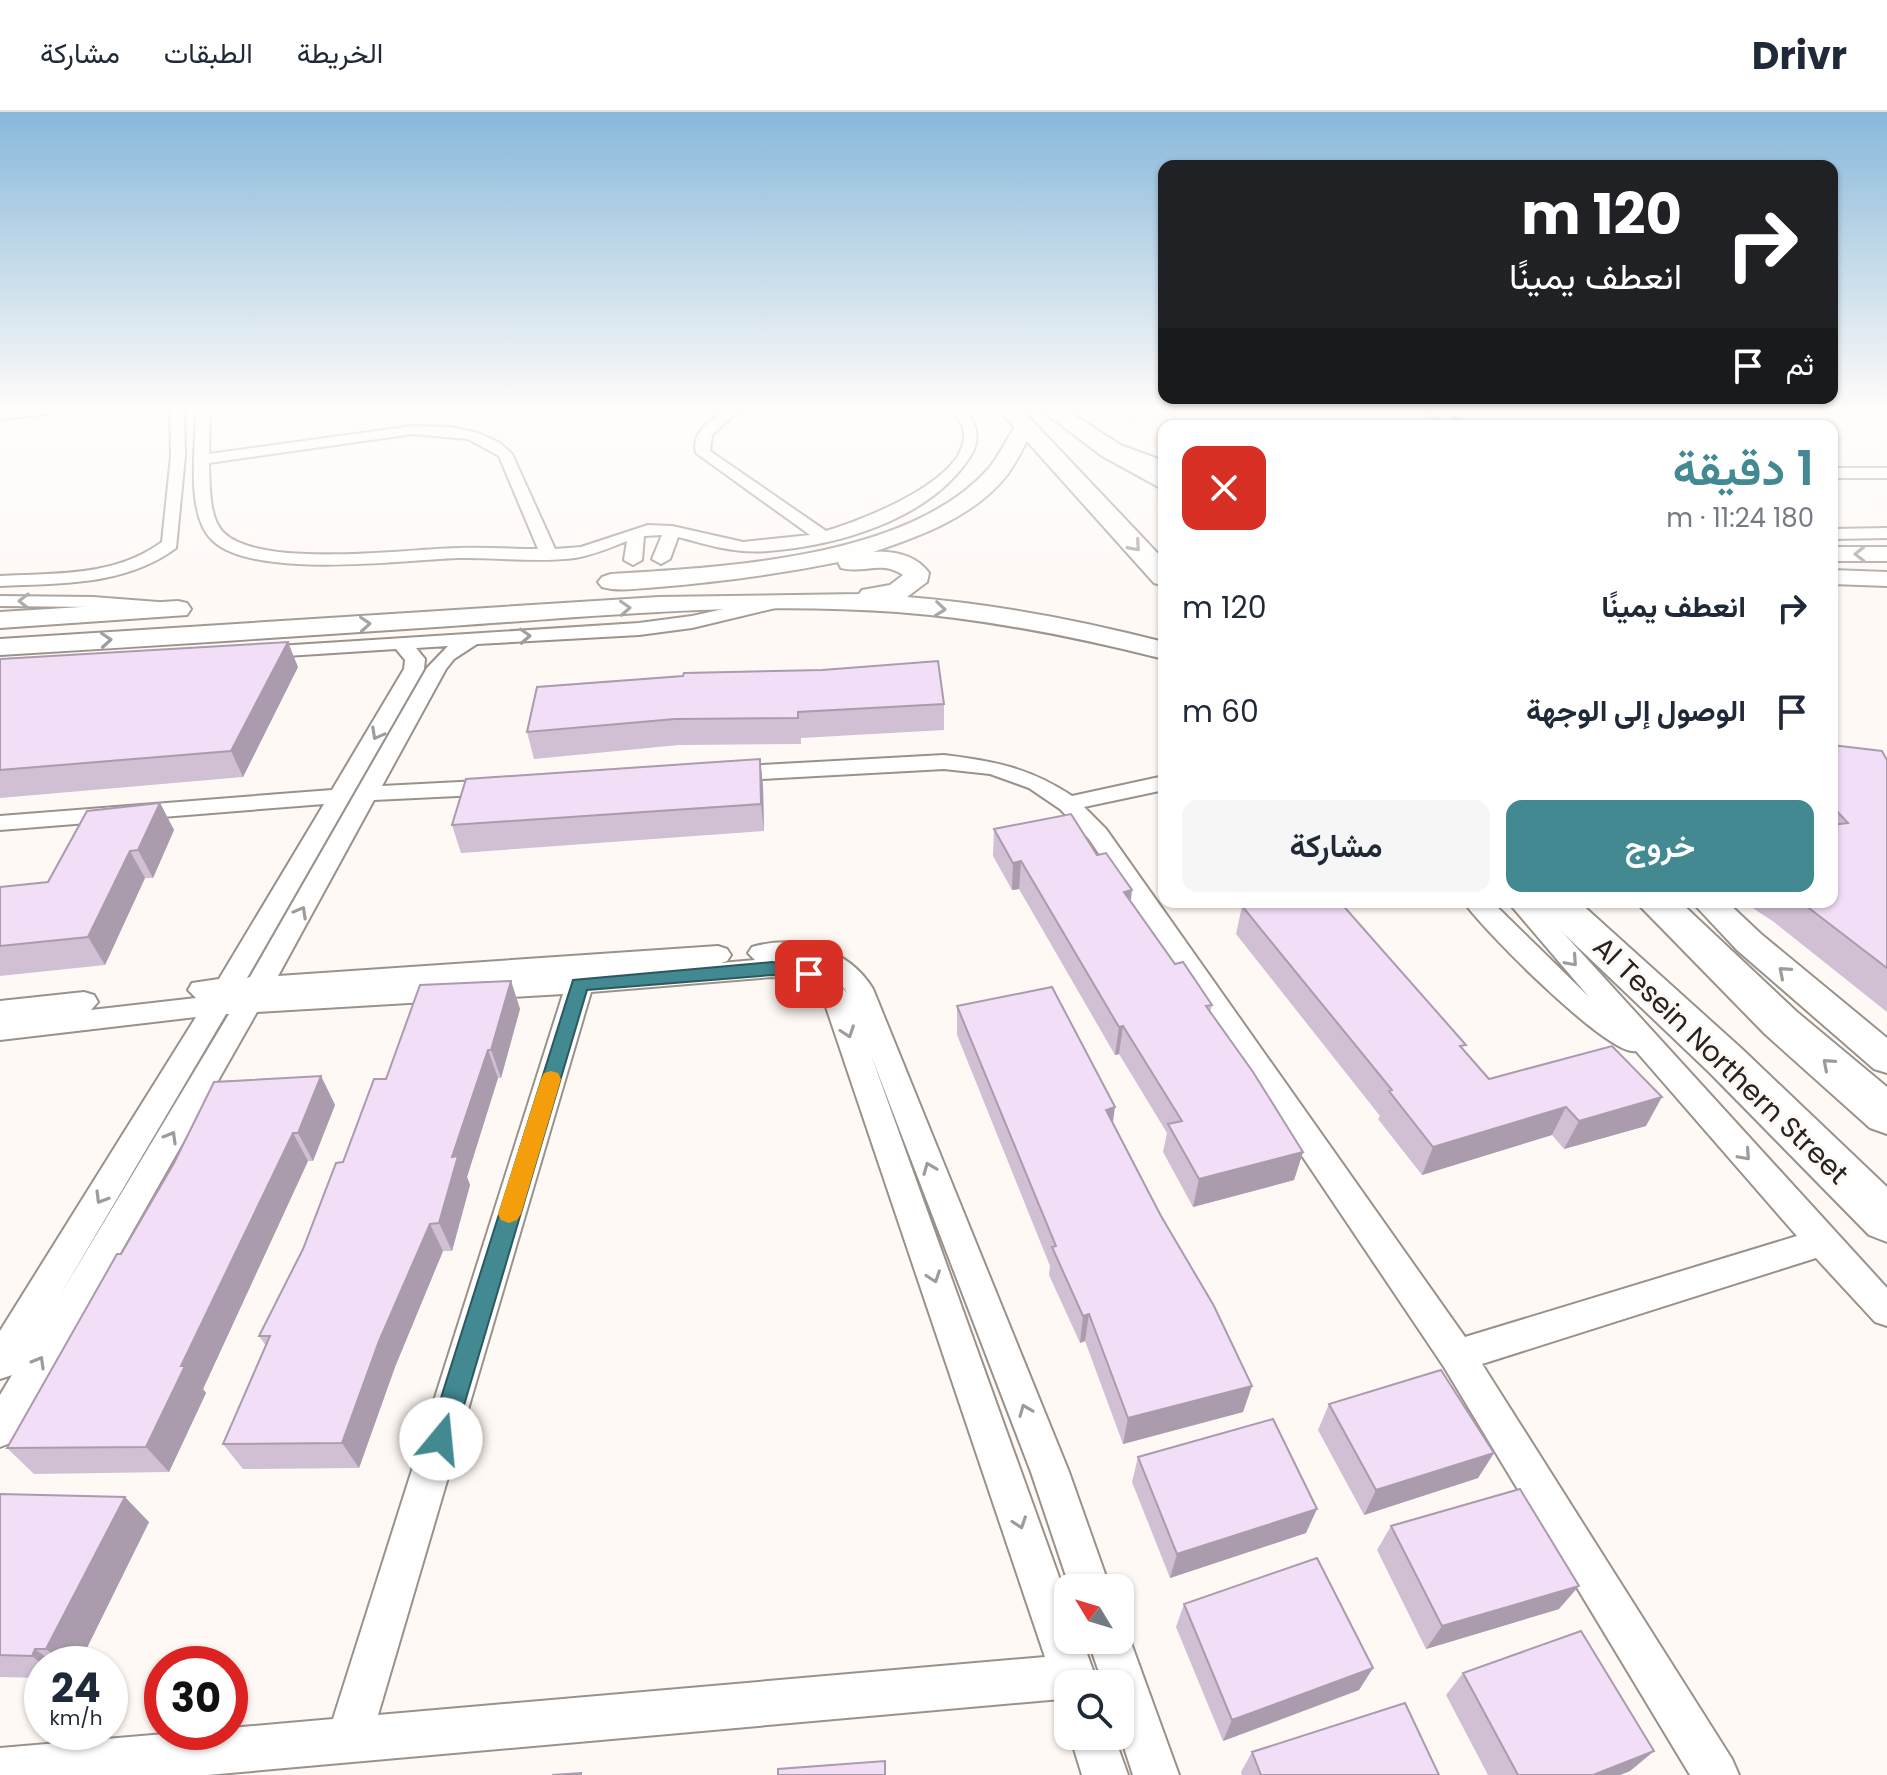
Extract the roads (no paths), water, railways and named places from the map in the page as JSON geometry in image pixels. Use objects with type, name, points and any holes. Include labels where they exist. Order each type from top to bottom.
[{"type":"main road","points":[[750,570],[861,549],[914,530],[951,511],[978,488]]},
{"type":"main road","points":[[1082,488],[1158,570]]},
{"type":"main road","points":[[588,584],[647,570],[801,570],[877,559],[902,563],[916,573],[911,586],[897,592],[820,601]]},
{"type":"main road","points":[[402,596],[557,586]]},
{"type":"main road","points":[[0,647],[49,655],[555,611],[820,601],[998,616],[1158,649]]},
{"type":"main road","points":[[0,620],[194,608]]},
{"type":"main road","name":"Al Tesein Northern Street","points":[[1560,908],[1726,1061],[1887,1220]]},
{"type":"main road","points":[[1662,908],[1781,1023],[1887,1115]]},
{"type":"street","points":[[0,581],[111,571],[148,560],[170,544],[175,488]]},
{"type":"street","points":[[203,488],[203,508],[207,524],[220,539],[239,549],[269,556],[311,559],[585,551],[636,532],[657,529],[742,547],[765,546],[869,522],[908,505],[935,488]]},
{"type":"street","points":[[520,488],[548,553]]},
{"type":"street","points":[[753,488],[821,535]]},
{"type":"street","points":[[636,532],[647,570]]},
{"type":"street","points":[[647,570],[672,532]]},
{"type":"street","points":[[1838,534],[1887,533]]},
{"type":"street","points":[[1838,554],[1887,554]]},
{"type":"street","points":[[1838,577],[1881,578]]},
{"type":"street","points":[[1838,584],[1881,578]]},
{"type":"street","points":[[0,601],[194,608]]},
{"type":"street","points":[[235,653],[692,622],[782,601]]},
{"type":"street","points":[[0,1429],[239,995],[355,795],[442,661],[472,639]]},
{"type":"street","points":[[355,795],[414,669],[415,659],[401,643]]},
{"type":"street","points":[[693,776],[944,762],[993,768],[1037,783],[1068,804],[1098,834],[1457,1356],[1716,1775]]},
{"type":"street","points":[[1068,804],[1158,784]]},
{"type":"street","points":[[0,823],[523,785]]},
{"type":"street","points":[[1483,908],[1571,997],[1627,1040],[1661,1060]]},
{"type":"street","points":[[1526,908],[1822,1242],[1887,1311]]},
{"type":"street","points":[[1714,908],[1760,952],[1887,1059]]},
{"type":"street","points":[[0,1011],[782,951],[819,956],[844,969],[859,989],[1050,1472],[1085,1574]]},
{"type":"street","points":[[0,1030],[239,995],[580,984],[785,968],[809,974],[832,991],[1071,1670]]},
{"type":"street","points":[[348,1742],[580,984]]},
{"type":"street","points":[[0,1363],[239,995]]},
{"type":"street","points":[[1457,1356],[1822,1242]]},
{"type":"street","points":[[1114,1654],[1156,1775]]},
{"type":"street","points":[[0,1771],[1054,1682]]},
{"type":"street","points":[[1097,1750],[1105,1775]]}]
